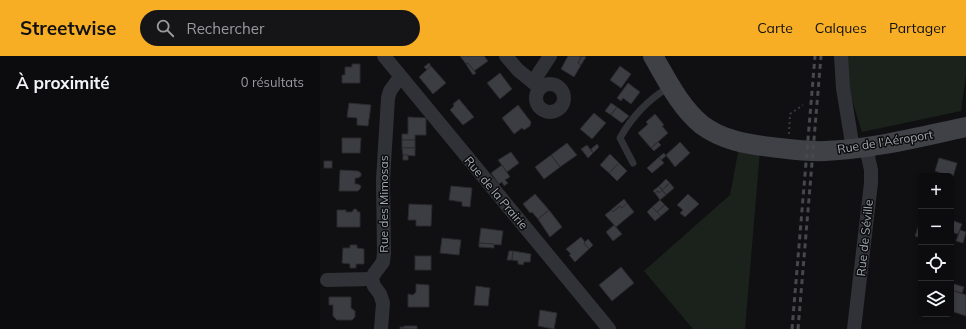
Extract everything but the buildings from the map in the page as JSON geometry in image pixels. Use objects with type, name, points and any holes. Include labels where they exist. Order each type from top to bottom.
[{"type":"main road","name":"Rue de l'Aéroport","points":[[653,56],[682,104],[690,114],[703,125],[726,138],[739,142],[789,149],[824,151],[860,148],[966,128]]},
{"type":"street","name":"Rue de la Prairie","points":[[384,56],[609,329]]},
{"type":"street","points":[[506,56],[518,70],[536,85],[550,56]]},
{"type":"street","name":"Rue de Séville","points":[[841,56],[843,88],[860,148],[871,170],[871,184],[854,329]]},
{"type":"street","name":"Rue des Mimosas","points":[[372,279],[383,262],[384,253],[382,180],[386,111],[390,90],[400,77]]},
{"type":"street","points":[[327,280],[372,279],[374,286],[380,294],[383,302],[381,329]]},
{"type":"lane","points":[[633,163],[620,138],[628,122],[659,93],[671,86]]},
{"type":"path","points":[[789,136],[790,114],[803,105]]},
{"type":"shaded area","points":[[848,56],[966,56],[966,74],[961,111],[862,132],[848,87]]},
{"type":"shaded area","points":[[739,147],[760,151],[745,329],[693,329],[644,271],[730,195]]},
{"type":"railway","points":[[792,329],[815,56]]},
{"type":"railway","points":[[798,329],[821,56]]}]
